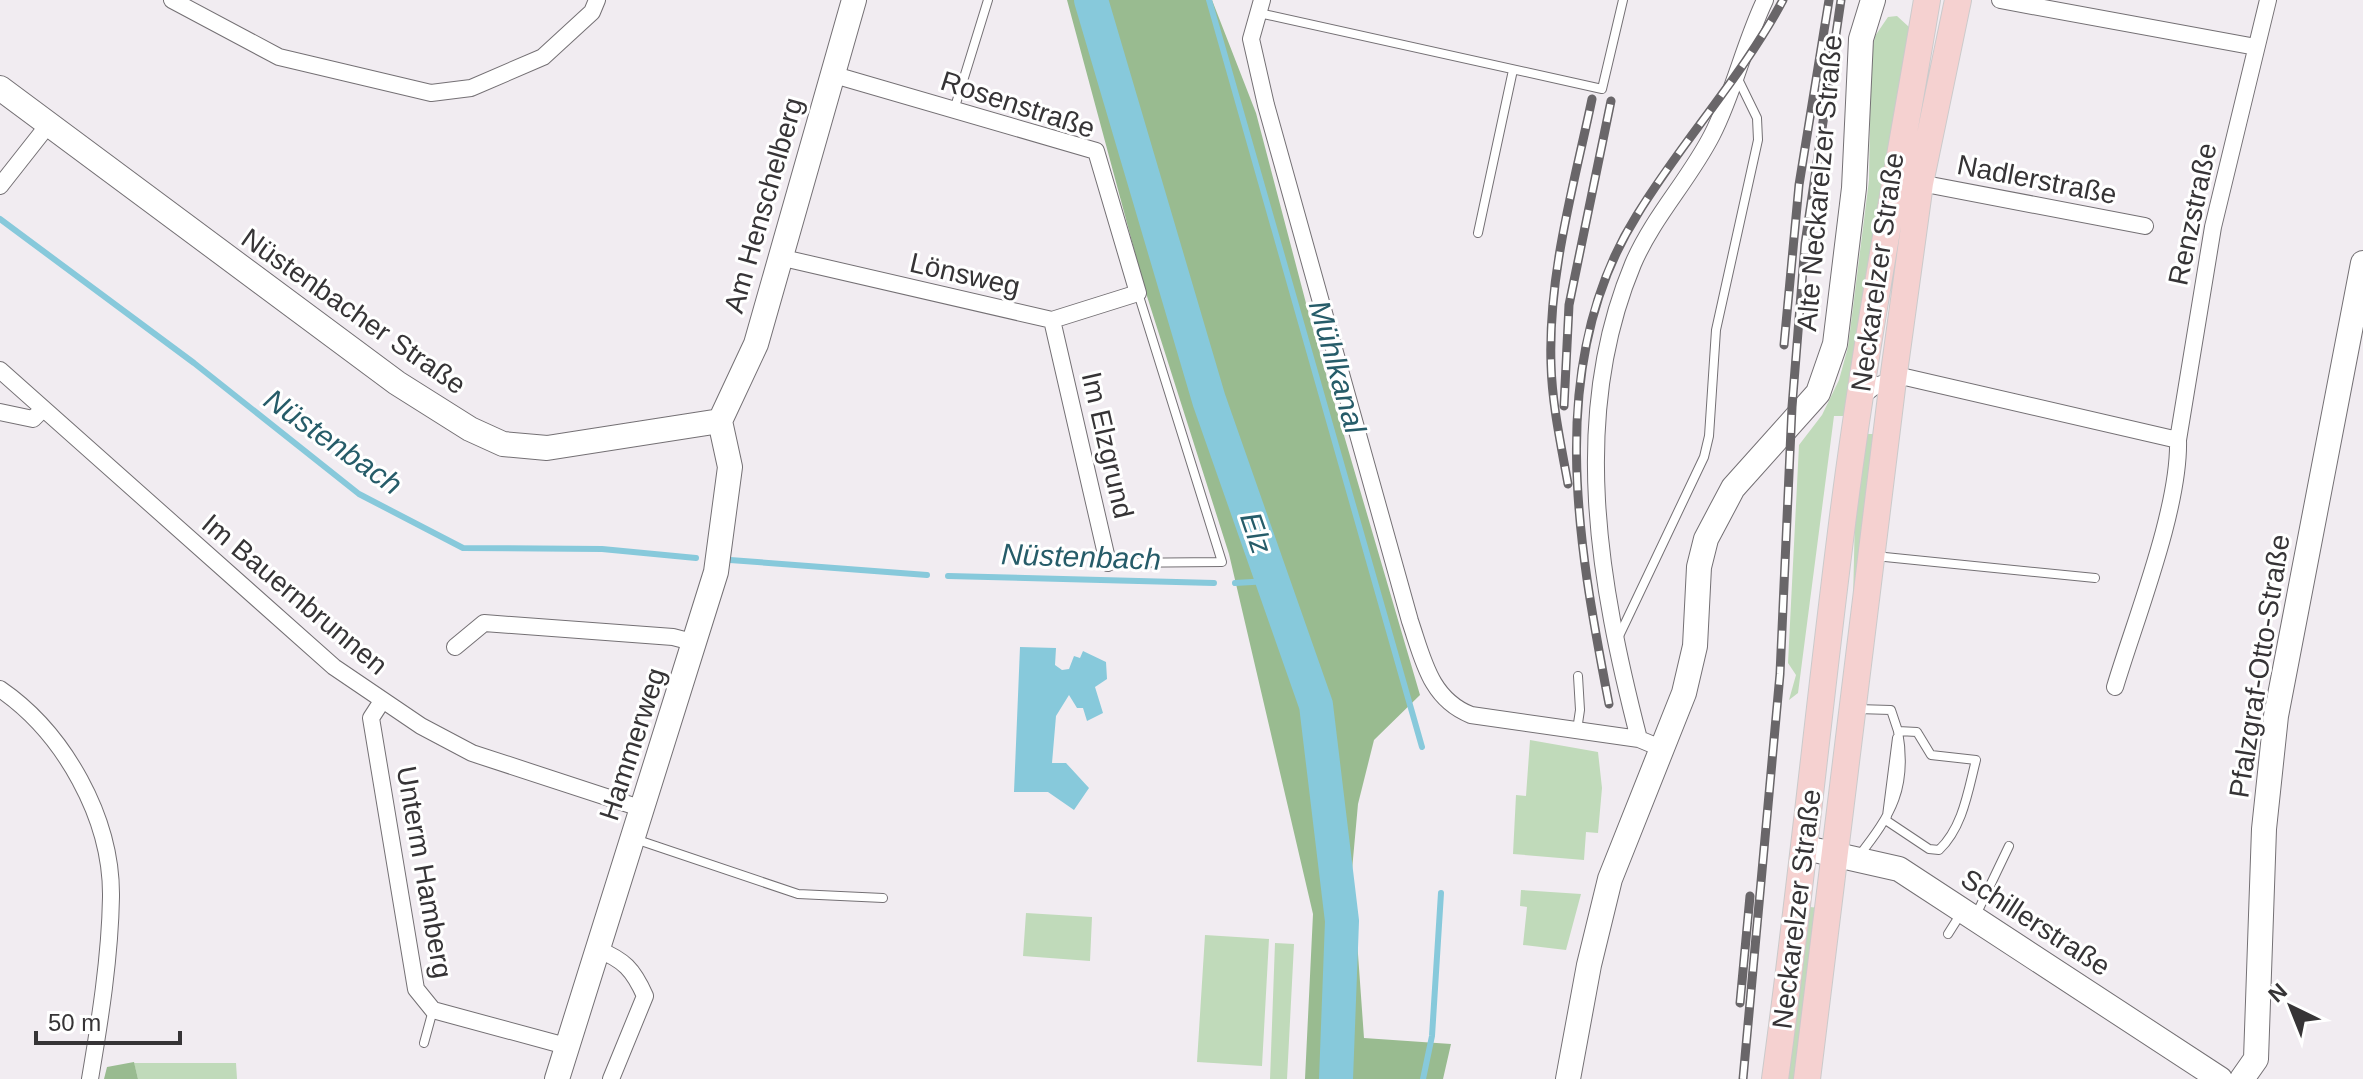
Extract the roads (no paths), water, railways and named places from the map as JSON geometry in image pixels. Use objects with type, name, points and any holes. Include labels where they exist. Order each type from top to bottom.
[{"type":"main road","points":[[1775,1079],[1806,848],[1841,530],[1927,0]]},
{"type":"main road","name":"Neckarelzer Straße","points":[[1807,1079],[1847,855],[1853,709],[1870,555],[1920,183],[1958,0]]},
{"type":"street","points":[[172,0],[279,57],[431,93],[471,88],[543,57],[592,12],[597,0]]},
{"type":"street","name":"Am Henschelberg","points":[[720,421],[756,344],[854,0]]},
{"type":"street","points":[[1639,739],[1616,644],[1596,479],[1598,386],[1604,354],[1634,262],[1711,137],[1765,0]]},
{"type":"street","name":"Alte Neckarelzer Straße","points":[[1568,1079],[1589,965],[1610,879],[1684,693],[1695,646],[1699,567],[1706,539],[1733,488],[1818,393],[1835,344],[1854,188],[1861,39],[1873,0]]},
{"type":"street","points":[[2000,0],[2256,47]]},
{"type":"street","name":"Renzstraße","points":[[2115,687],[2163,530],[2178,461],[2178,440],[2213,227],[2268,0]]},
{"type":"street","points":[[1261,6],[1251,39],[1266,105],[1405,606],[1430,679],[1439,695],[1454,709],[1471,715],[1639,739],[1663,749]]},
{"type":"street","name":"Rosenstraße","points":[[831,74],[1096,151],[1138,293]]},
{"type":"street","name":"Nüstenbacher Straße","points":[[0,88],[397,383],[470,429],[503,444],[547,448],[597,443],[720,421]]},
{"type":"street","points":[[0,186],[48,125]]},
{"type":"street","name":"Nadlerstraße","points":[[1920,183],[2145,226]]},
{"type":"street","name":"Lönsweg","points":[[779,257],[1052,320],[1138,293]]},
{"type":"street","name":"Pfalzgraf-Otto-Straße","points":[[2242,1079],[2256,1059],[2264,829],[2276,716],[2363,263]]},
{"type":"street","name":"Im Elzgrund","points":[[1052,320],[1108,563]]},
{"type":"street","name":"Im Bauernbrunnen","points":[[0,370],[334,667],[382,701],[472,753],[643,809]]},
{"type":"street","points":[[1861,397],[1875,386],[1905,377],[2178,440]]},
{"type":"street","points":[[0,412],[33,419],[43,409]]},
{"type":"street","name":"Hammerweg","points":[[555,1076],[634,839],[716,572],[730,467],[720,421]]},
{"type":"street","points":[[455,647],[484,623],[673,637],[696,643]]},
{"type":"street","points":[[0,689],[16,700],[63,750],[100,821],[111,894],[99,1024],[90,1079]]},
{"type":"street","name":"Unterm Hamberg","points":[[382,701],[371,718],[416,989],[433,1010],[566,1046]]},
{"type":"street","name":"Schillerstraße","points":[[1806,848],[1899,869],[2220,1079]]},
{"type":"street","points":[[597,949],[624,960],[634,971],[645,996],[611,1079]]},
{"type":"lane","points":[[954,110],[988,0]]},
{"type":"lane","points":[[1261,6],[1513,70],[1602,89],[1623,0]]},
{"type":"lane","points":[[1478,233],[1513,70]]},
{"type":"lane","points":[[1616,644],[1680,511],[1704,457],[1709,436],[1716,330],[1755,168],[1758,140],[1757,118],[1736,75]]},
{"type":"lane","name":"Im Elzgrund","points":[[1108,563],[1222,562],[1138,293]]},
{"type":"lane","points":[[1870,555],[1886,560],[2095,578]]},
{"type":"lane","points":[[1577,731],[1580,710],[1578,676]]},
{"type":"lane","points":[[1847,855],[1887,821],[1898,731],[1891,710],[1853,709]]},
{"type":"lane","points":[[1887,821],[1929,849],[1939,850],[1949,841],[1963,810],[1976,760],[1931,755],[1917,732],[1898,731]]},
{"type":"lane","points":[[634,839],[798,894],[883,898]]},
{"type":"lane","points":[[1948,934],[1969,914],[2009,846]]},
{"type":"lane","points":[[424,1043],[433,1010]]},
{"type":"water","points":[[1020,647],[1056,648],[1055,665],[1062,670],[1069,669],[1074,656],[1080,658],[1083,651],[1106,662],[1107,679],[1095,687],[1103,713],[1087,721],[1083,708],[1077,708],[1069,695],[1056,716],[1052,763],[1066,763],[1089,788],[1074,810],[1048,792],[1014,792]]},
{"type":"waterway","name":"Elz","points":[[1091,0],[1209,400],[1316,705],[1342,921],[1336,1079]]},
{"type":"waterway","name":"Mühlkanal","points":[[1209,0],[1422,747]]},
{"type":"waterway","name":"Nüstenbach","points":[[0,219],[194,363],[359,494],[463,548],[602,549],[696,558]]},
{"type":"waterway","name":"Nüstenbach","points":[[730,560],[927,575]]},
{"type":"waterway","name":"Nüstenbach","points":[[948,576],[1214,583]]},
{"type":"waterway","name":"Nüstenbach","points":[[1235,583],[1269,581]]},
{"type":"waterway","name":"Mühlkanal","points":[[1423,1079],[1432,1036],[1441,893]]},
{"type":"railway","points":[[1609,704],[1587,580],[1576,455],[1579,392],[1589,331],[1608,272],[1637,215],[1749,56],[1783,0]]},
{"type":"railway","points":[[1784,345],[1799,185],[1829,0]]},
{"type":"railway","points":[[1743,1079],[1780,674],[1792,407],[1805,244],[1841,0]]},
{"type":"railway","points":[[1568,484],[1553,394],[1551,330],[1558,263],[1592,99]]},
{"type":"railway","points":[[1564,406],[1569,305],[1611,101]]},
{"type":"railway","points":[[1740,1003],[1750,896]]}]
